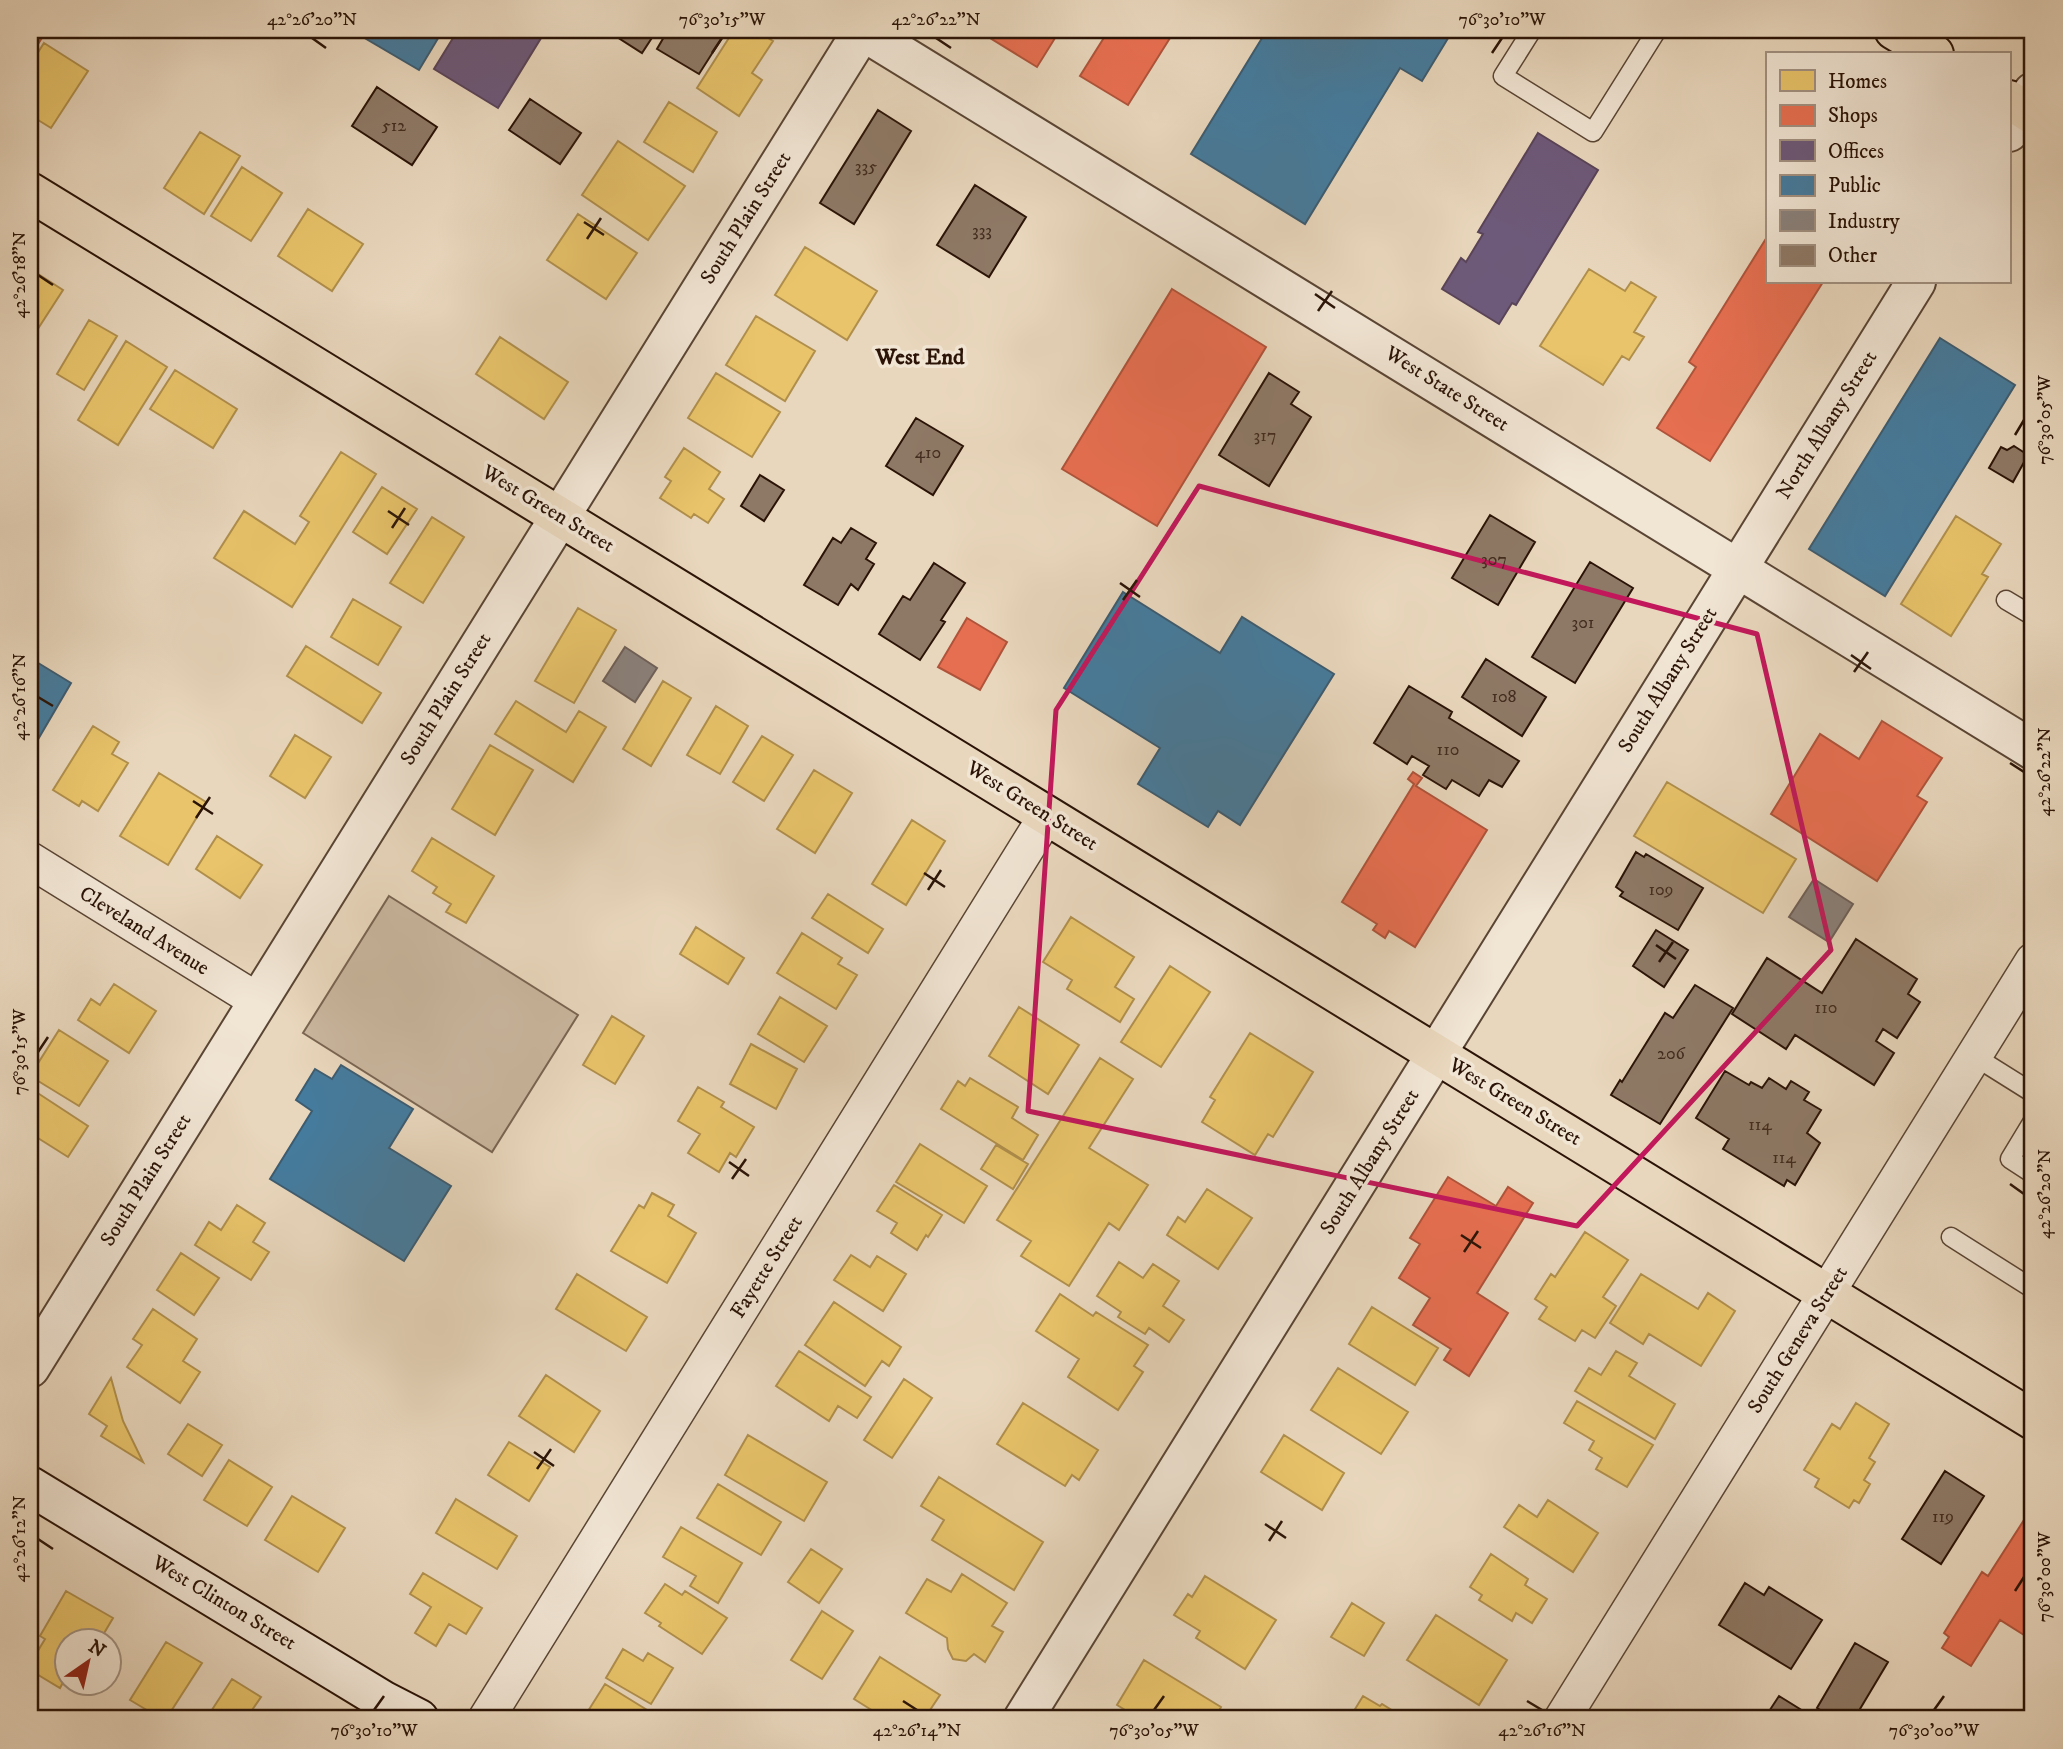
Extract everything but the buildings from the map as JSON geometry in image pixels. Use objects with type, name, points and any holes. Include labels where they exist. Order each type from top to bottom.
[{"type":"highway","points":[[1894,30],[1931,52]]},
{"type":"highway","name":"West Green Street","points":[[30,192],[2033,1420]]},
{"type":"street","name":"South Plain Street","points":[[30,1368],[862,30]]},
{"type":"street","name":"West State Street","points":[[862,30],[2033,750]]},
{"type":"street","name":"North Albany Street","points":[[1738,568],[1915,284]]},
{"type":"street","name":"South Albany Street","points":[[1023,1719],[1738,568]]},
{"type":"street","name":"Fayette Street","points":[[486,1719],[1047,815]]},
{"type":"street","name":"Cleveland Avenue","points":[[30,860],[258,1001]]},
{"type":"street","name":"South Geneva Street","points":[[1562,1719],[2033,961]]},
{"type":"street","name":"West Clinton Street","points":[[30,1486],[384,1701],[419,1719]]},
{"type":"lane","points":[[1532,30],[1503,75],[1593,132],[1657,30]]},
{"type":"lane","points":[[2006,600],[2033,616]]},
{"type":"lane","points":[[1974,1056],[2033,1093]]},
{"type":"lane","points":[[2033,1121],[2010,1159],[2033,1174]]},
{"type":"lane","points":[[1951,1237],[2033,1289]]},
{"type":"highlighted area","points":[[1199,486],[1757,634],[1831,950],[1577,1226],[1028,1111],[1056,710]]},
{"type":"shaded area","points":[[389,896],[578,1015],[492,1152],[303,1033]]},
{"type":"district","name":"West End","points":[[920,357]]}]
